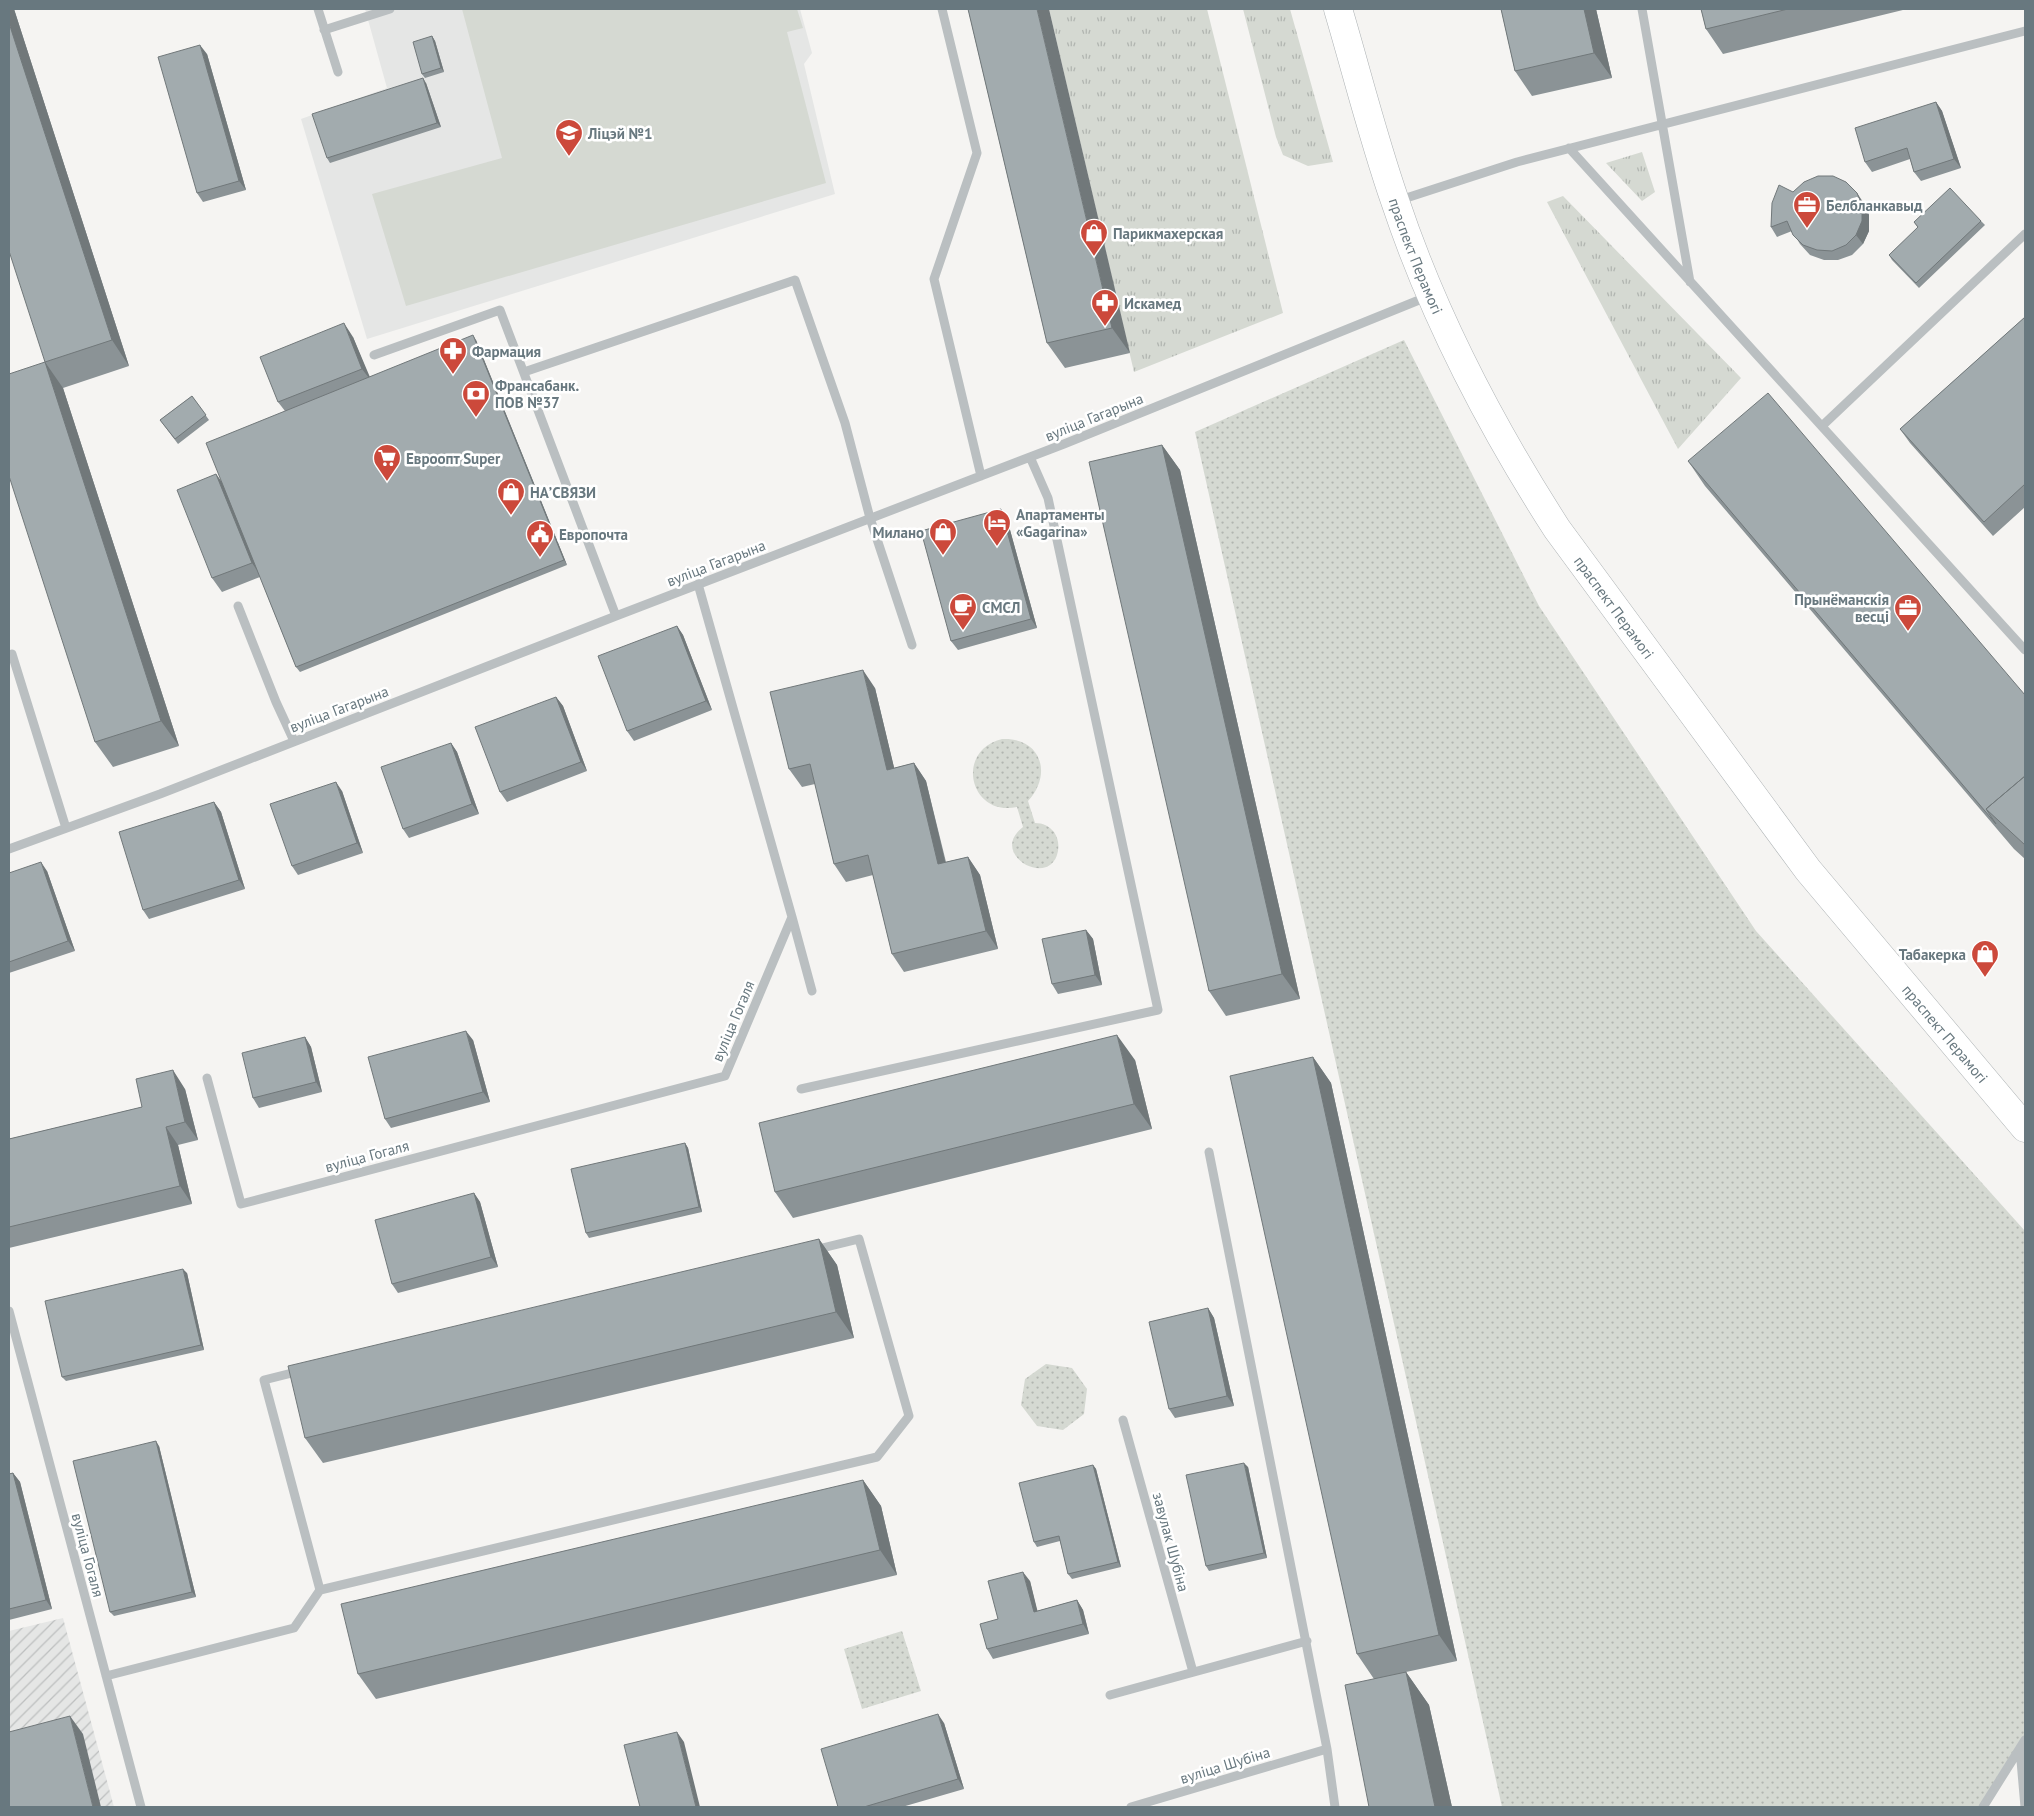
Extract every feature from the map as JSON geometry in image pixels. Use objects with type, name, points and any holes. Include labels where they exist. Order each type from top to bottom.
[{"type":"main road","name":"праспект Перамогі","points":[[1338,9],[1395,202],[1431,295],[1473,384],[1526,482],[1557,529],[1808,870],[2025,1128]]},
{"type":"street","points":[[318,9],[338,72]]},
{"type":"street","points":[[324,30],[390,9]]},
{"type":"street","points":[[942,9],[978,152],[934,279],[981,476]]},
{"type":"street","points":[[1642,9],[1690,282]]},
{"type":"street","points":[[1395,202],[1517,162],[2025,30]]},
{"type":"street","points":[[1569,148],[2025,650]]},
{"type":"street","points":[[1822,426],[2025,234]]},
{"type":"street","points":[[524,372],[795,280],[845,423],[870,518],[912,645]]},
{"type":"street","name":"вуліца Гагарына","points":[[9,849],[1030,457],[1431,295]]},
{"type":"street","points":[[374,355],[500,310],[616,616]]},
{"type":"street","points":[[801,1088],[1158,1010],[1048,498],[1030,457]]},
{"type":"street","points":[[698,584],[812,991]]},
{"type":"street","points":[[238,606],[276,702],[294,741]]},
{"type":"street","points":[[9,644],[10,654],[66,828]]},
{"type":"street","name":"вуліца Гогаля","points":[[207,1078],[241,1204],[725,1076],[792,917]]},
{"type":"street","points":[[1209,1152],[1307,1641],[1327,1749],[1335,1807]]},
{"type":"street","points":[[106,1676],[294,1628],[320,1590],[877,1457],[909,1416],[859,1239],[802,1253]]},
{"type":"street","name":"вуліца Гогаля","points":[[9,1310],[141,1807]]},
{"type":"street","points":[[312,1369],[264,1380],[320,1590]]},
{"type":"street","name":"завулак Шубіна","points":[[1123,1420],[1193,1672]]},
{"type":"street","points":[[1110,1695],[1307,1641]]},
{"type":"street","points":[[1983,1807],[2025,1740]]},
{"type":"street","name":"вуліца Шубіна","points":[[1132,1807],[1327,1749]]},
{"type":"street","points":[[2020,1749],[2025,1807]]},
{"type":"shaded area","name":"Ліцэй №1","points":[[365,9],[800,9],[812,53],[804,64],[835,194],[367,339],[301,119],[387,88]]},
{"type":"shaded area","points":[[63,1618],[114,1807],[9,1807],[9,1631]]},
{"type":"green space","name":"Ліцэй №1","points":[[462,9],[797,9],[803,28],[787,32],[826,183],[406,306],[372,194],[502,158]]},
{"type":"green space","points":[[1049,9],[1207,9],[1283,313],[1134,372]]},
{"type":"green space","points":[[1243,9],[1290,9],[1333,162],[1308,166],[1283,155],[1276,137]]},
{"type":"green space","points":[[1642,152],[1655,192],[1642,201],[1606,163]]},
{"type":"green space","points":[[1563,196],[1741,378],[1678,449],[1547,202]]},
{"type":"green space","points":[[1404,340],[1539,606],[1756,931],[2025,1231],[2025,1740],[1983,1807],[1502,1807],[1195,432]]},
{"type":"green space","points":[[1002,739],[1015,740],[1026,744],[1039,759],[1041,769],[1040,780],[1036,791],[1028,801],[1035,823],[1043,824],[1052,830],[1058,841],[1058,851],[1053,862],[1045,868],[1034,868],[1024,864],[1016,857],[1012,848],[1014,837],[1023,827],[1017,807],[1001,807],[988,802],[979,793],[974,781],[973,768],[977,756],[987,746]]},
{"type":"green space","points":[[1046,1364],[1072,1368],[1087,1389],[1084,1414],[1063,1430],[1037,1426],[1021,1405],[1025,1379]]},
{"type":"green space","points":[[902,1631],[921,1691],[862,1709],[844,1649]]},
{"type":"building","points":[[968,9],[1037,9],[1112,328],[1047,343]]},
{"type":"building","points":[[1501,9],[1584,9],[1594,53],[1515,71]]},
{"type":"building","points":[[1701,9],[1788,9],[1706,29]]},
{"type":"building","points":[[9,23],[112,340],[45,362],[9,251]]},
{"type":"building","points":[[432,36],[441,68],[422,74],[413,42]]},
{"type":"building","points":[[200,45],[239,181],[197,193],[158,57]]},
{"type":"building","points":[[423,78],[437,123],[327,158],[312,114]]},
{"type":"building","points":[[1936,102],[1954,159],[1914,172],[1907,148],[1865,162],[1855,128]]},
{"type":"building","points":[[1818,176],[1833,176],[1846,182],[1857,193],[1862,206],[1862,221],[1856,235],[1846,245],[1832,251],[1817,250],[1803,245],[1793,235],[1787,221],[1771,227],[1772,203],[1779,185],[1793,192],[1804,182]]},
{"type":"building","points":[[1950,188],[1981,221],[1916,283],[1889,255],[1918,227],[1914,222]]},
{"type":"building","points":[[2025,317],[2025,484],[1984,522],[1900,429]]},
{"type":"building","points":[[344,323],[362,369],[278,402],[260,357]]},
{"type":"building","points":[[473,335],[564,560],[296,667],[206,443]]},
{"type":"building","points":[[45,362],[161,721],[95,742],[9,476],[9,374]]},
{"type":"building","points":[[1768,393],[2025,695],[2025,776],[1986,809],[1996,824],[1688,461]]},
{"type":"building","points":[[192,396],[206,415],[175,439],[160,420]]},
{"type":"building","points":[[1162,445],[1282,974],[1209,991],[1089,462]]},
{"type":"building","points":[[216,474],[252,563],[212,578],[177,490]]},
{"type":"building","points":[[1001,509],[1031,619],[951,641],[921,531]]},
{"type":"building","points":[[677,626],[706,701],[627,731],[598,656]]},
{"type":"building","points":[[863,670],[887,770],[914,763],[938,864],[968,857],[986,931],[892,954],[868,855],[834,864],[810,764],[789,769],[770,692]]},
{"type":"building","points":[[556,697],[581,762],[500,792],[475,727]]},
{"type":"building","points":[[451,743],[472,804],[403,829],[381,767]]},
{"type":"building","points":[[2025,776],[2025,845],[1986,809]]},
{"type":"building","points":[[336,782],[357,843],[292,866],[270,804]]},
{"type":"building","points":[[214,802],[239,880],[143,910],[119,832]]},
{"type":"building","points":[[41,862],[68,941],[9,962],[9,873]]},
{"type":"building","points":[[1086,930],[1095,975],[1052,984],[1042,939]]},
{"type":"building","points":[[466,1031],[483,1092],[385,1119],[368,1057]]},
{"type":"building","points":[[1117,1035],[1134,1104],[775,1192],[759,1123]]},
{"type":"building","points":[[305,1037],[316,1082],[253,1098],[242,1053]]},
{"type":"building","points":[[1313,1057],[1439,1635],[1357,1654],[1230,1076]]},
{"type":"building","points":[[173,1070],[185,1122],[166,1127],[180,1186],[9,1227],[9,1139],[142,1107],[136,1079]]},
{"type":"building","points":[[685,1143],[699,1207],[586,1233],[571,1169]]},
{"type":"building","points":[[474,1193],[491,1257],[392,1284],[375,1220]]},
{"type":"building","points":[[819,1239],[836,1312],[305,1438],[288,1366]]},
{"type":"building","points":[[183,1269],[201,1345],[62,1377],[45,1301]]},
{"type":"building","points":[[1208,1308],[1227,1396],[1169,1409],[1149,1322]]},
{"type":"building","points":[[156,1441],[192,1592],[110,1612],[73,1461]]},
{"type":"building","points":[[1244,1463],[1264,1553],[1206,1566],[1186,1475]]},
{"type":"building","points":[[1093,1465],[1118,1562],[1068,1574],[1059,1536],[1034,1542],[1019,1483]]},
{"type":"building","points":[[13,1473],[46,1600],[9,1609],[9,1474]]},
{"type":"building","points":[[863,1480],[880,1550],[358,1674],[341,1604]]},
{"type":"building","points":[[1023,1572],[1034,1612],[1077,1600],[1083,1624],[987,1649],[980,1624],[998,1619],[988,1581]]},
{"type":"building","points":[[1406,1672],[1435,1807],[1369,1807],[1345,1685]]},
{"type":"building","points":[[938,1714],[958,1779],[864,1807],[838,1807],[821,1749]]},
{"type":"building","points":[[70,1716],[93,1807],[9,1807],[9,1732]]},
{"type":"building","points":[[677,1732],[696,1807],[640,1807],[624,1745]]},
{"type":"place","name":"Ліцэй №1","points":[[569,157]]},
{"type":"place","name":"Белбланкавыд","points":[[1807,229]]},
{"type":"place","name":"Парикмахерская","points":[[1094,257]]},
{"type":"place","name":"Искамед","points":[[1105,327]]},
{"type":"place","name":"Фармация","points":[[453,375]]},
{"type":"place","name":"Франсабанк. ПОВ №37","points":[[476,418]]},
{"type":"place","name":"Евроопт Super","points":[[387,482]]},
{"type":"place","name":"НАʼСВЯЗИ","points":[[511,516]]},
{"type":"place","name":"Апартаменты «Gagarina»","points":[[997,547]]},
{"type":"place","name":"Милано","points":[[943,556]]},
{"type":"place","name":"Европочта","points":[[540,558]]},
{"type":"place","name":"СМСЛ","points":[[963,631]]},
{"type":"place","name":"Прынёманскія весці","points":[[1908,632]]},
{"type":"place","name":"Табакерка","points":[[1985,978]]}]
